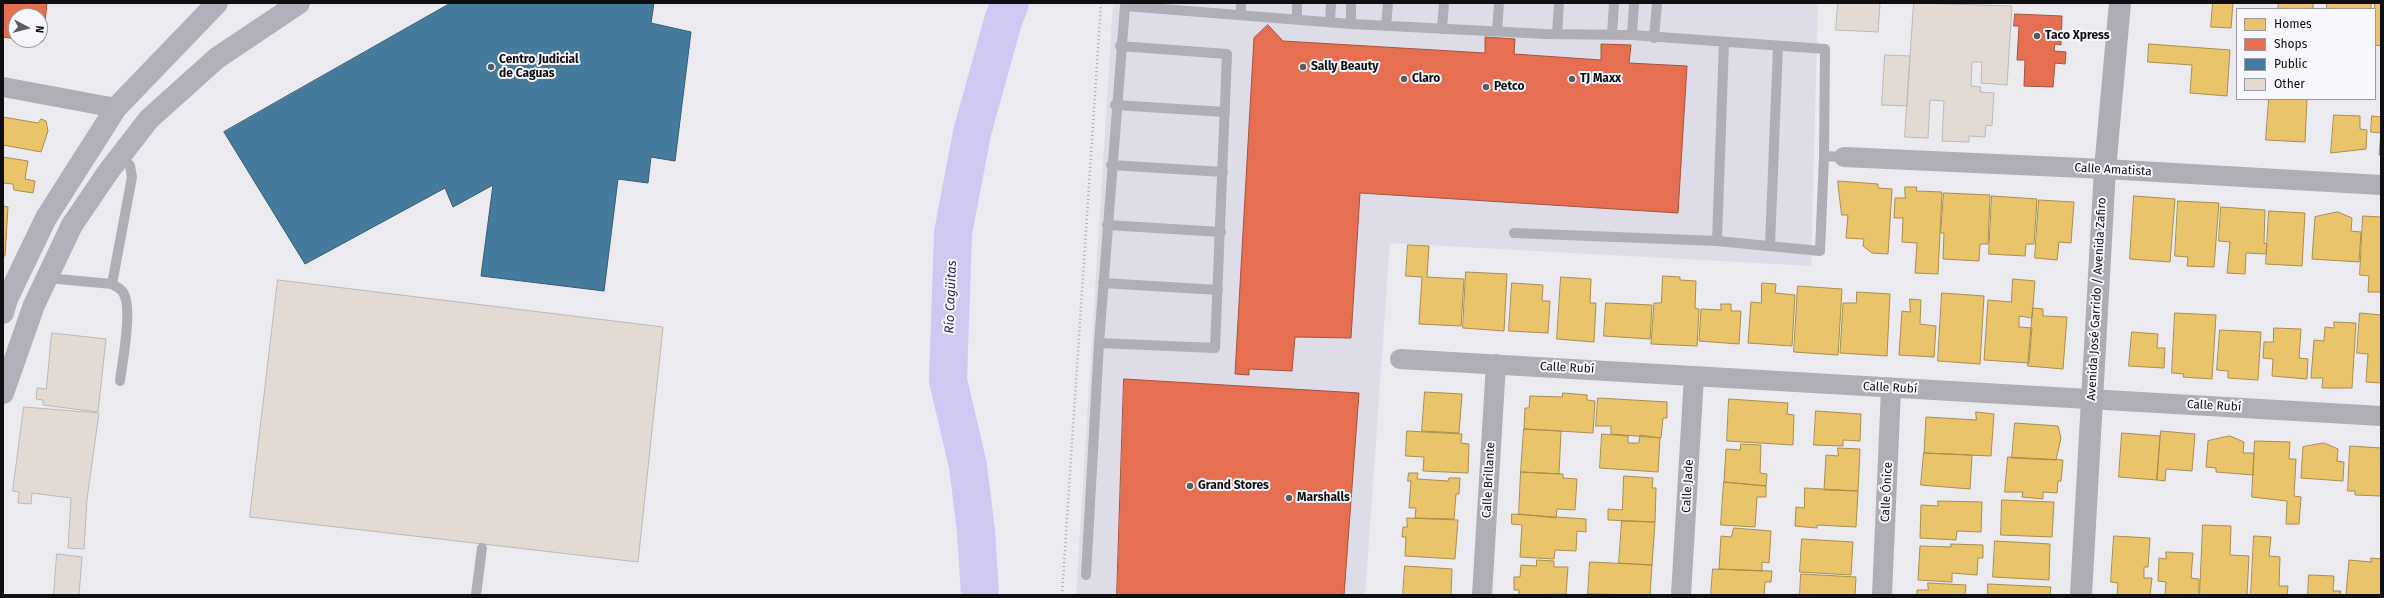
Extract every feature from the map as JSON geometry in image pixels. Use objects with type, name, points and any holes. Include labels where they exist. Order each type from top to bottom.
[{"type":"main road","points":[[4,303],[46,218],[116,108],[217,3]]},
{"type":"main road","points":[[3,393],[34,306],[72,225],[121,155],[149,119],[217,58],[299,3]]},
{"type":"street","name":"Avenida José Garrido / Avenida Zafiro","points":[[2081,595],[2105,169],[2120,3]]},
{"type":"street","points":[[3,87],[116,108]]},
{"type":"street","name":"Calle Amatista","points":[[1844,157],[2105,169],[2381,186]]},
{"type":"street","name":"Calle Rubí","points":[[1400,359],[2381,416]]},
{"type":"street","name":"Calle Brillante","points":[[1482,595],[1496,364]]},
{"type":"street","name":"Calle Jade","points":[[1681,595],[1694,376]]},
{"type":"street","name":"Calle Ónice","points":[[1882,595],[1891,388]]},
{"type":"lane","points":[[1241,3],[1241,14]]},
{"type":"lane","points":[[1297,3],[1297,19]]},
{"type":"lane","points":[[1330,22],[1331,3]]},
{"type":"lane","points":[[1351,3],[1351,24]]},
{"type":"lane","points":[[1386,26],[1388,3]]},
{"type":"lane","points":[[1442,29],[1444,3]]},
{"type":"lane","points":[[1497,31],[1499,3]]},
{"type":"lane","points":[[1557,34],[1559,3]]},
{"type":"lane","points":[[1612,35],[1614,3]]},
{"type":"lane","points":[[1632,35],[1634,3]]},
{"type":"lane","points":[[1654,38],[1657,3]]},
{"type":"lane","points":[[1086,575],[1099,343],[1115,106],[1125,4],[1182,6],[1241,14],[1351,24],[1557,34],[1632,35],[1654,38],[1825,49],[1824,156],[1820,250],[1717,241],[1514,233]]},
{"type":"lane","points":[[1717,241],[1724,42]]},
{"type":"lane","points":[[1099,343],[1215,348],[1221,232],[1227,54],[1120,46]]},
{"type":"lane","points":[[1770,245],[1778,46]]},
{"type":"lane","points":[[1115,106],[1225,112]]},
{"type":"lane","points":[[112,284],[132,177],[130,166],[121,155]]},
{"type":"lane","points":[[1824,156],[1844,157]]},
{"type":"lane","points":[[1111,165],[1223,172]]},
{"type":"lane","points":[[1108,225],[1221,232]]},
{"type":"lane","points":[[47,278],[112,284],[122,291],[125,297],[127,315],[120,381]]},
{"type":"lane","points":[[1104,283],[1218,290]]},
{"type":"lane","points":[[476,595],[482,548]]},
{"type":"path","points":[[1062,595],[1101,3]]},
{"type":"shaded area","points":[[1113,3],[1818,3],[1811,266],[1390,243],[1365,595],[1076,595]]},
{"type":"building: Homes","points":[[2213,3],[2233,3],[2231,28],[2211,27]]},
{"type":"building: Homes","points":[[2279,3],[2313,3],[2313,8],[2278,8]]},
{"type":"building: Homes","points":[[2327,3],[2371,3],[2371,8],[2327,8]]},
{"type":"building: Homes","points":[[2375,3],[2381,3],[2381,46],[2376,45]]},
{"type":"building: Homes","points":[[2149,44],[2230,50],[2227,96],[2190,93],[2192,65],[2148,62]]},
{"type":"building: Homes","points":[[2269,100],[2307,100],[2305,142],[2266,140]]},
{"type":"building: Homes","points":[[2334,115],[2360,116],[2360,129],[2367,130],[2366,149],[2331,153]]},
{"type":"building: Homes","points":[[2372,116],[2381,117],[2381,133],[2371,132]]},
{"type":"building: Homes","points":[[3,117],[38,123],[41,119],[46,121],[48,131],[41,152],[3,145]]},
{"type":"building: Homes","points":[[2381,133],[2381,155],[2379,155]]},
{"type":"building: Homes","points":[[3,157],[28,161],[25,179],[35,181],[33,193],[14,190],[13,184],[3,183]]},
{"type":"building: Homes","points":[[1838,181],[1878,184],[1878,188],[1892,189],[1888,254],[1872,253],[1863,246],[1864,239],[1846,238],[1848,215],[1842,215]]},
{"type":"building: Homes","points":[[1905,187],[1917,187],[1916,191],[1942,192],[1938,274],[1915,273],[1917,243],[1902,242],[1903,218],[1894,218],[1895,198],[1905,198]]},
{"type":"building: Homes","points":[[1944,193],[1990,195],[1988,244],[1980,244],[1979,261],[1943,259],[1944,233],[1941,233]]},
{"type":"building: Homes","points":[[1992,196],[2037,199],[2034,244],[2026,244],[2025,256],[1989,254]]},
{"type":"building: Homes","points":[[2134,196],[2175,199],[2170,262],[2130,259]]},
{"type":"building: Homes","points":[[2039,200],[2074,202],[2071,243],[2059,242],[2057,260],[2035,258]]},
{"type":"building: Homes","points":[[2178,201],[2219,203],[2214,267],[2187,266],[2188,257],[2175,256]]},
{"type":"building: Homes","points":[[3,206],[8,207],[5,256],[3,256]]},
{"type":"building: Homes","points":[[2221,207],[2265,210],[2264,243],[2267,244],[2266,254],[2246,253],[2245,274],[2227,273],[2230,242],[2219,241]]},
{"type":"building: Homes","points":[[2269,211],[2305,213],[2302,266],[2266,264]]},
{"type":"building: Homes","points":[[2338,212],[2352,218],[2351,231],[2361,232],[2359,262],[2312,259],[2315,217]]},
{"type":"building: Homes","points":[[2363,216],[2381,217],[2381,292],[2368,292],[2369,276],[2360,275]]},
{"type":"building: Homes","points":[[1408,245],[1429,246],[1427,277],[1464,279],[1461,326],[1419,324],[1422,277],[1406,276]]},
{"type":"building: Homes","points":[[1466,272],[1507,274],[1504,331],[1463,328]]},
{"type":"building: Homes","points":[[1663,276],[1680,277],[1680,280],[1696,281],[1695,308],[1699,309],[1697,346],[1651,344],[1654,303],[1661,303]]},
{"type":"building: Homes","points":[[1561,277],[1591,279],[1590,303],[1596,303],[1594,342],[1557,339]]},
{"type":"building: Homes","points":[[2013,279],[2035,281],[2032,318],[2019,316],[2019,327],[2032,328],[2029,363],[1984,360],[1988,300],[2011,302]]},
{"type":"building: Homes","points":[[1512,283],[1543,285],[1542,301],[1550,301],[1548,333],[1509,331]]},
{"type":"building: Homes","points":[[1762,283],[1776,284],[1775,293],[1795,295],[1792,346],[1748,343],[1751,302],[1761,303]]},
{"type":"building: Homes","points":[[1798,286],[1842,289],[1838,355],[1794,352]]},
{"type":"building: Homes","points":[[1857,292],[1890,294],[1887,356],[1840,353],[1843,303],[1856,303]]},
{"type":"building: Homes","points":[[1942,293],[1984,296],[1980,364],[1938,361]]},
{"type":"building: Homes","points":[[1910,299],[1921,300],[1920,324],[1936,326],[1934,357],[1899,355],[1902,311],[1910,312]]},
{"type":"building: Homes","points":[[1606,303],[1652,305],[1650,339],[1604,336]]},
{"type":"building: Homes","points":[[1721,304],[1731,304],[1731,311],[1741,311],[1739,344],[1699,341],[1701,309],[1721,310]]},
{"type":"building: Homes","points":[[2033,308],[2043,309],[2043,316],[2067,317],[2063,369],[2028,366]]},
{"type":"building: Homes","points":[[2175,313],[2216,315],[2212,379],[2183,377],[2184,374],[2172,373]]},
{"type":"building: Homes","points":[[2360,313],[2381,315],[2381,383],[2366,382],[2368,354],[2357,353]]},
{"type":"building: Homes","points":[[2334,322],[2356,323],[2352,388],[2322,388],[2323,378],[2311,378],[2314,340],[2324,341],[2325,327],[2334,328]]},
{"type":"building: Homes","points":[[2274,328],[2301,329],[2299,358],[2308,359],[2307,379],[2272,376],[2273,359],[2263,358],[2264,342],[2273,342]]},
{"type":"building: Homes","points":[[2220,330],[2261,332],[2258,380],[2228,378],[2228,371],[2217,370]]},
{"type":"building: Homes","points":[[2132,332],[2158,334],[2157,348],[2165,348],[2164,368],[2129,366]]},
{"type":"building: Homes","points":[[1425,392],[1462,394],[1459,433],[1422,431]]},
{"type":"building: Homes","points":[[1563,393],[1587,395],[1587,400],[1595,401],[1593,433],[1524,429],[1525,408],[1529,408],[1530,396],[1562,397]]},
{"type":"building: Homes","points":[[1598,398],[1667,402],[1667,418],[1663,418],[1661,438],[1611,434],[1611,426],[1596,426]]},
{"type":"building: Homes","points":[[1729,399],[1788,403],[1787,414],[1794,415],[1793,445],[1727,441]]},
{"type":"building: Homes","points":[[1816,411],[1861,414],[1860,441],[1843,440],[1843,446],[1814,445]]},
{"type":"building: Homes","points":[[1976,412],[1994,414],[1991,456],[1924,453],[1926,417],[1976,420]]},
{"type":"building: Homes","points":[[2015,423],[2058,426],[2061,438],[2056,460],[2012,458]]},
{"type":"building: Homes","points":[[1524,429],[1561,431],[1559,474],[1521,472]]},
{"type":"building: Homes","points":[[1407,431],[1462,434],[1461,443],[1469,444],[1468,473],[1423,471],[1424,457],[1406,456]]},
{"type":"building: Homes","points":[[2161,431],[2195,434],[2192,471],[2166,469],[2165,481],[2157,480]]},
{"type":"building: Homes","points":[[2122,433],[2160,436],[2157,480],[2119,477]]},
{"type":"building: Homes","points":[[1602,434],[1628,436],[1628,443],[1639,443],[1640,435],[1660,438],[1658,472],[1600,468]]},
{"type":"building: Homes","points":[[2230,436],[2244,442],[2243,453],[2254,453],[2253,475],[2216,472],[2216,468],[2206,467],[2208,441]]},
{"type":"building: Homes","points":[[2255,441],[2290,442],[2289,459],[2296,459],[2294,496],[2301,497],[2299,524],[2286,524],[2287,501],[2252,497]]},
{"type":"building: Homes","points":[[2324,443],[2338,449],[2337,461],[2344,462],[2343,481],[2301,478],[2303,447]]},
{"type":"building: Homes","points":[[1741,444],[1761,445],[1760,473],[1767,474],[1766,486],[1724,482],[1726,449],[1740,450]]},
{"type":"building: Homes","points":[[2350,446],[2381,448],[2381,496],[2355,495],[2355,491],[2348,491]]},
{"type":"building: Homes","points":[[1838,448],[1860,449],[1858,491],[1824,490],[1826,455],[1838,456]]},
{"type":"building: Homes","points":[[1924,453],[1972,455],[1970,489],[1921,485]]},
{"type":"building: Homes","points":[[2008,457],[2063,460],[2061,481],[2058,481],[2057,493],[2043,492],[2043,499],[2022,497],[2023,492],[2005,492]]},
{"type":"building: Homes","points":[[1521,472],[1563,474],[1563,478],[1577,479],[1575,510],[1557,509],[1556,518],[1519,514]]},
{"type":"building: Homes","points":[[1409,473],[1418,473],[1417,479],[1448,481],[1449,478],[1460,478],[1459,494],[1456,494],[1454,519],[1415,518],[1416,508],[1409,508],[1411,481],[1408,481]]},
{"type":"building: Homes","points":[[1624,476],[1653,478],[1652,488],[1656,488],[1655,522],[1608,520],[1608,509],[1622,510]]},
{"type":"building: Homes","points":[[1724,482],[1766,486],[1766,497],[1757,497],[1755,527],[1721,525]]},
{"type":"building: Homes","points":[[1805,488],[1858,491],[1856,527],[1817,525],[1817,528],[1795,526],[1796,507],[1804,508]]},
{"type":"building: Homes","points":[[2002,500],[2054,502],[2052,537],[2001,535]]},
{"type":"building: Homes","points":[[1938,501],[1982,502],[1981,532],[1957,531],[1956,540],[1920,538],[1921,505],[1938,506]]},
{"type":"building: Homes","points":[[1512,514],[1586,519],[1586,532],[1577,531],[1576,551],[1555,550],[1554,559],[1520,557],[1522,525],[1512,524]]},
{"type":"building: Homes","points":[[1407,518],[1458,520],[1455,559],[1405,556],[1406,537],[1402,537],[1403,527],[1407,527]]},
{"type":"building: Homes","points":[[1622,521],[1655,522],[1652,565],[1619,563]]},
{"type":"building: Homes","points":[[2203,525],[2231,526],[2230,555],[2249,556],[2247,595],[2200,595]]},
{"type":"building: Homes","points":[[1734,528],[1771,531],[1769,563],[1762,562],[1762,571],[1719,569],[1721,536],[1731,537]]},
{"type":"building: Homes","points":[[2114,536],[2150,538],[2148,567],[2144,567],[2144,578],[2152,578],[2150,595],[2117,595],[2118,583],[2111,582]]},
{"type":"building: Homes","points":[[2254,536],[2271,537],[2269,556],[2280,557],[2279,586],[2288,586],[2287,595],[2251,595]]},
{"type":"building: Homes","points":[[1802,539],[1853,542],[1851,575],[1800,572]]},
{"type":"building: Homes","points":[[1995,541],[2050,544],[2049,580],[1993,577]]},
{"type":"building: Homes","points":[[1951,544],[1983,545],[1983,558],[1978,558],[1977,575],[1952,573],[1952,582],[1918,580],[1920,546],[1951,547]]},
{"type":"building: Homes","points":[[2166,552],[2193,553],[2191,578],[2199,579],[2199,595],[2165,595],[2166,582],[2158,581],[2159,558],[2166,559]]},
{"type":"building: Homes","points":[[2371,558],[2381,559],[2381,595],[2346,595],[2349,560],[2371,562]]},
{"type":"building: Homes","points":[[1537,560],[1554,561],[1554,567],[1568,567],[1566,594],[1519,595],[1519,590],[1514,590],[1514,577],[1520,577],[1521,565],[1536,566]]},
{"type":"building: Homes","points":[[1590,562],[1652,565],[1650,595],[1588,594]]},
{"type":"building: Homes","points":[[1405,566],[1452,569],[1451,595],[1403,595]]},
{"type":"building: Homes","points":[[1713,569],[1772,571],[1771,582],[1765,582],[1764,595],[1711,595]]},
{"type":"building: Homes","points":[[1801,574],[1856,577],[1855,595],[1800,595]]},
{"type":"building: Homes","points":[[2309,575],[2334,576],[2333,591],[2341,591],[2340,595],[2308,595]]},
{"type":"building: Homes","points":[[1928,583],[1966,585],[1965,595],[1917,595],[1917,590],[1928,590]]},
{"type":"building: Homes","points":[[1988,584],[2051,587],[2050,595],[1988,595]]},
{"type":"building: Shops","points":[[3,3],[47,3],[46,8],[8,8],[8,38],[3,37]]},
{"type":"building: Shops","points":[[2015,14],[2062,16],[2061,45],[2055,44],[2054,51],[2066,52],[2065,64],[2055,63],[2053,87],[2024,86],[2025,60],[2017,60],[2019,26],[2014,26]]},
{"type":"building: Shops","points":[[1268,25],[1283,41],[1485,53],[1485,37],[1515,39],[1514,54],[1601,60],[1601,44],[1631,45],[1629,63],[1687,66],[1678,213],[1360,193],[1351,338],[1295,337],[1292,371],[1249,369],[1249,375],[1235,374],[1254,38]]},
{"type":"building: Shops","points":[[1124,379],[1359,393],[1344,595],[1117,595]]},
{"type":"building: Public","points":[[451,3],[654,3],[651,23],[691,32],[675,161],[651,157],[648,183],[618,179],[604,291],[481,276],[493,185],[453,207],[445,188],[305,264],[224,132]]},
{"type":"building: Other","points":[[1838,3],[1880,3],[1878,32],[1836,30]]},
{"type":"building: Other","points":[[1914,3],[2012,6],[2007,85],[1981,83],[1982,62],[1972,62],[1971,86],[1981,87],[1980,92],[1994,93],[1992,126],[1986,125],[1985,137],[1969,136],[1969,142],[1942,141],[1944,101],[1930,100],[1928,138],[1905,137]]},
{"type":"building: Other","points":[[1885,55],[1910,56],[1907,106],[1882,105]]},
{"type":"building: Other","points":[[278,280],[663,327],[638,562],[250,517]]},
{"type":"building: Other","points":[[52,333],[106,339],[98,412],[43,405],[43,400],[36,399],[37,388],[46,389]]},
{"type":"building: Other","points":[[24,407],[99,413],[87,499],[84,549],[68,548],[71,498],[32,493],[31,504],[18,503],[19,492],[13,491]]},
{"type":"building: Other","points":[[57,554],[82,557],[79,595],[54,595]]},
{"type":"waterway","name":"Río Cagüitas","points":[[980,595],[976,531],[968,466],[948,380],[953,233],[972,133],[1003,21],[1010,3]]},
{"type":"place","name":"Taco Xpress","points":[[2037,36]]},
{"type":"place","name":"Centro Judicial de Caguas","points":[[491,67]]},
{"type":"place","name":"Sally Beauty","points":[[1303,67]]},
{"type":"place","name":"Claro","points":[[1404,79]]},
{"type":"place","name":"TJ Maxx","points":[[1572,79]]},
{"type":"place","name":"Petco","points":[[1486,87]]},
{"type":"place","name":"Grand Stores","points":[[1190,486]]},
{"type":"place","name":"Marshalls","points":[[1289,498]]}]
